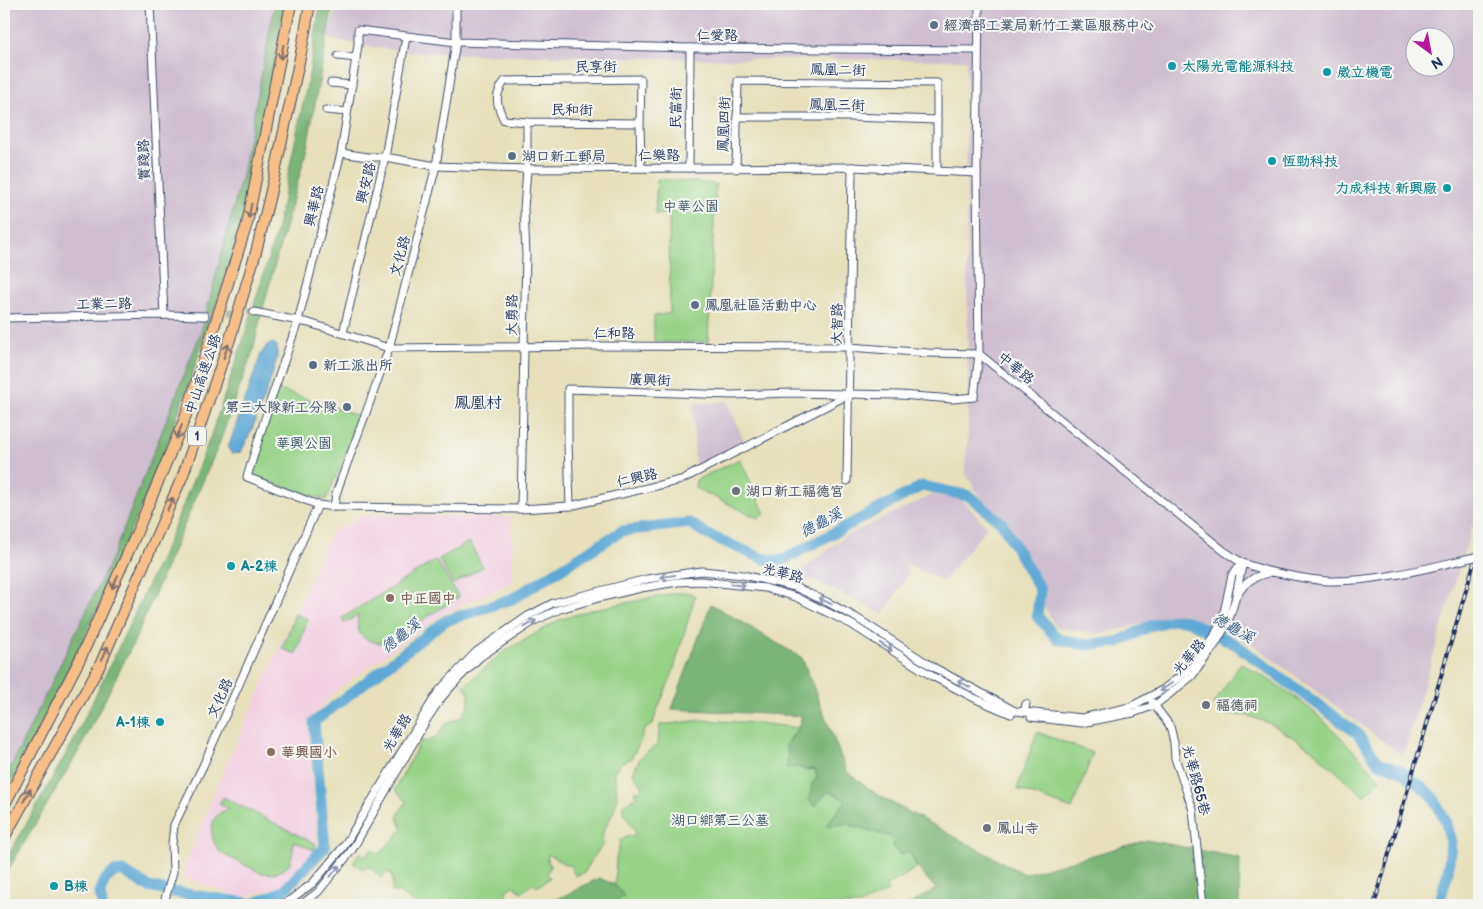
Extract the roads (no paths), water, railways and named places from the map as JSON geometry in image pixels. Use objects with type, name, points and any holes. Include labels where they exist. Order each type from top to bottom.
[{"type":"highway","name":"中山高速公路","points":[[4,806],[81,657],[134,539],[185,418],[247,224],[291,4]]},
{"type":"highway","name":"中山高速公路","points":[[4,838],[100,665],[183,475],[230,339],[256,252],[301,53],[310,4]]},
{"type":"street","name":"實踐路","points":[[150,4],[164,315]]},
{"type":"street","name":"文化路","points":[[334,507],[336,494],[389,348],[436,166],[456,42],[456,4]]},
{"type":"street","name":"中華路","points":[[978,4],[979,354],[1224,551],[1242,563],[1271,572],[1332,581],[1380,578],[1479,556]]},
{"type":"street","name":"興華路","points":[[247,477],[271,398],[298,321],[341,153],[358,45],[358,30],[456,42]]},
{"type":"street","name":"興安路","points":[[343,333],[385,157],[406,37]]},
{"type":"street","name":"仁愛路","points":[[456,42],[690,48],[978,50]]},
{"type":"street","name":"民富街","points":[[689,168],[690,48]]},
{"type":"street","points":[[338,56],[356,58]]},
{"type":"street","name":"民享街","points":[[504,120],[497,107],[498,90],[505,80],[641,79],[641,167]]},
{"type":"street","name":"鳳凰二街","points":[[738,81],[937,83],[937,120]]},
{"type":"street","name":"鳳凰四街","points":[[736,168],[738,81]]},
{"type":"street","points":[[331,83],[352,85]]},
{"type":"street","points":[[326,110],[347,112]]},
{"type":"street","name":"鳳凰三街","points":[[736,117],[850,117],[937,120]]},
{"type":"street","name":"民和街","points":[[504,120],[526,122],[640,123]]},
{"type":"street","points":[[937,120],[937,171]]},
{"type":"street","name":"大勇路","points":[[521,509],[526,255],[524,209],[527,169],[526,122]]},
{"type":"street","name":"仁樂路","points":[[341,153],[368,157],[385,157],[436,166],[527,169],[852,167],[977,173]]},
{"type":"street","name":"大智路","points":[[847,481],[852,167]]},
{"type":"street","name":"仁和路","points":[[254,312],[309,323],[389,348],[849,347],[929,353],[979,354]]},
{"type":"street","name":"工業二路","points":[[4,318],[205,316]]},
{"type":"street","name":"仁興路","points":[[247,477],[318,505],[334,507],[521,509],[570,506],[681,480],[848,395],[900,395],[953,399],[974,397],[979,354]]},
{"type":"street","name":"廣興街","points":[[570,506],[568,389],[731,395],[791,393],[848,395]]},
{"type":"street","name":"文化路","points":[[165,905],[165,899],[174,872],[172,844],[174,825],[203,766],[318,505]]},
{"type":"street","name":"光華路","points":[[1219,632],[1228,622],[1235,600],[1242,563]]},
{"type":"street","name":"光華路","points":[[283,905],[312,883],[344,846],[439,694],[476,652],[511,631],[560,609],[641,588],[677,582],[701,581],[765,588],[796,597],[814,608],[851,624],[932,676],[976,699],[1013,715],[1082,723],[1133,713],[1155,705],[1192,676],[1219,632],[1232,575],[1242,563]]},
{"type":"street","name":"光華路","points":[[511,631],[528,616],[553,603],[647,578],[702,571],[743,575],[795,587],[856,617],[1015,711],[1082,718],[1130,707],[1162,690],[1190,670],[1214,642]]},
{"type":"street","points":[[1235,600],[1246,583],[1258,575],[1271,572]]},
{"type":"street","name":"光華路","points":[[301,905],[318,892],[352,850],[427,719],[439,694]]},
{"type":"street","name":"光華路65巷","points":[[1149,697],[1170,726],[1175,758],[1193,810],[1203,905]]},
{"type":"street","points":[[1024,712],[1026,704]]},
{"type":"water","points":[[273,343],[277,346],[277,358],[268,388],[241,452],[232,454],[228,448],[261,354],[267,345]]},
{"type":"waterway","name":"德龜溪","points":[[173,892],[253,904],[283,891],[325,847],[314,722],[445,621],[512,599],[622,531],[690,523],[706,534],[764,559],[781,561],[922,486],[969,496],[1002,523],[1040,590],[1037,616],[1058,639],[1087,645],[1118,642],[1150,626],[1176,619],[1188,621],[1235,644],[1357,733],[1379,763],[1400,770],[1432,795],[1445,820],[1451,842],[1448,871],[1439,905]]},
{"type":"waterway","name":"德龜溪","points":[[102,905],[100,893],[105,880],[114,872],[123,871],[149,887],[163,890]]},
{"type":"tunnel","points":[[205,316],[254,312]]},
{"type":"railway","points":[[1374,905],[1479,546]]},
{"type":"place","name":"經濟部工業局新竹工業區服務中心","points":[[934,25]]},
{"type":"place","name":"太陽光電能源科技","points":[[1172,66]]},
{"type":"place","name":"崴立機電","points":[[1327,72]]},
{"type":"place","name":"湖口新工郵局","points":[[512,156]]},
{"type":"place","name":"恆勁科技","points":[[1272,161]]},
{"type":"place","name":"力成科技 新興廠","points":[[1447,188]]},
{"type":"place","name":"鳳凰社區活動中心","points":[[695,305]]},
{"type":"place","name":"新工派出所","points":[[313,365]]},
{"type":"place","name":"第三大隊新工分隊","points":[[347,407]]},
{"type":"place","name":"湖口新工福德宮","points":[[736,491]]},
{"type":"place","name":"A-2棟","points":[[231,566]]},
{"type":"place","name":"中正國中","points":[[390,598]]},
{"type":"place","name":"福德祠","points":[[1206,705]]},
{"type":"place","name":"A-1棟","points":[[160,722]]},
{"type":"place","name":"華興國小","points":[[271,752]]},
{"type":"place","name":"鳳山寺","points":[[987,828]]},
{"type":"place","name":"B棟","points":[[54,886]]},
{"type":"district","name":"鳳凰村","points":[[478,403]]},
{"type":"park label","name":"中華公園","points":[[691,206]]},
{"type":"park label","name":"華興公園","points":[[304,443]]},
{"type":"park label","name":"湖口鄉第三公墓","points":[[720,820]]}]
